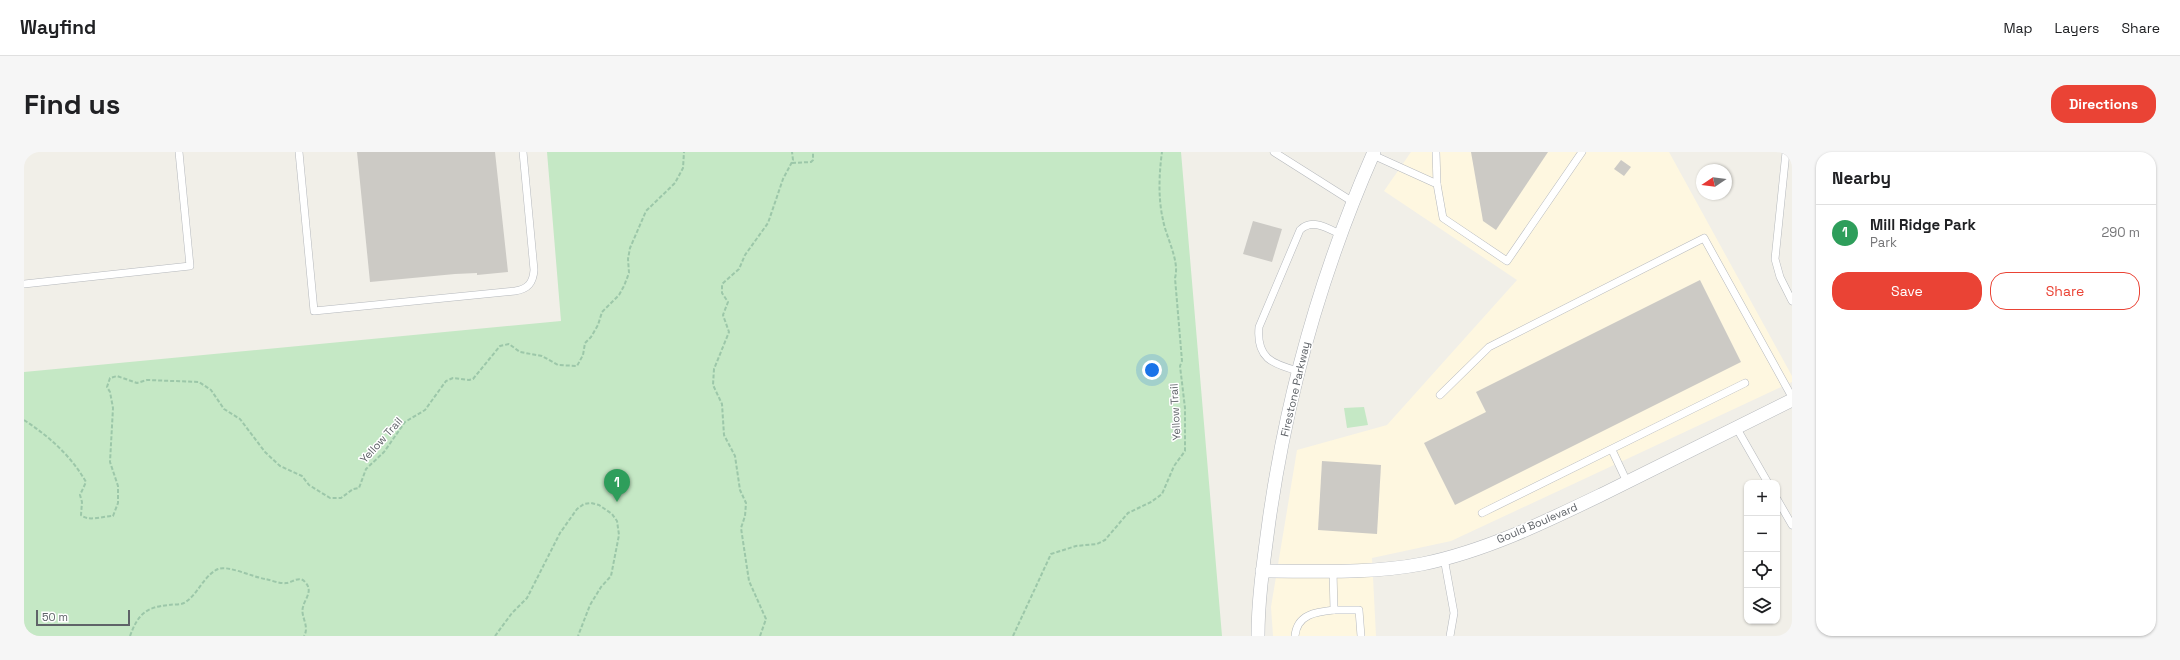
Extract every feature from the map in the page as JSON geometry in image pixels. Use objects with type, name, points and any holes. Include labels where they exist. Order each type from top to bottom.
[{"type":"street","name":"Firestone Parkway","points":[[1258,636],[1262,571],[1280,450],[1298,371],[1318,300],[1340,234],[1374,154]]},
{"type":"street","name":"Gould Boulevard","points":[[1262,571],[1396,569],[1444,558],[1499,540],[1551,519],[1792,400]]},
{"type":"lane","points":[[24,284],[190,266],[179,152]]},
{"type":"lane","points":[[299,152],[314,311],[515,291],[528,287],[532,282],[534,270],[524,152]]},
{"type":"lane","points":[[1274,152],[1353,202]]},
{"type":"lane","points":[[1436,152],[1437,184],[1443,218],[1507,261],[1582,152]]},
{"type":"lane","points":[[1786,152],[1775,259],[1780,277],[1792,301]]},
{"type":"lane","points":[[1374,154],[1437,184]]},
{"type":"lane","points":[[1298,371],[1273,364],[1267,359],[1259,341],[1259,327],[1300,230],[1308,224],[1314,223],[1340,234]]},
{"type":"lane","points":[[1440,395],[1489,347],[1704,238],[1792,396]]},
{"type":"lane","points":[[1482,513],[1745,383]]},
{"type":"lane","points":[[1736,428],[1766,480]]},
{"type":"lane","points":[[1612,450],[1627,482]]},
{"type":"lane","points":[[1780,504],[1792,525]]},
{"type":"lane","points":[[1444,558],[1454,613],[1450,636]]},
{"type":"lane","points":[[1333,571],[1334,610]]},
{"type":"lane","points":[[1295,636],[1298,624],[1303,618],[1316,612],[1334,610],[1359,610],[1361,636]]},
{"type":"path","name":"Yellow Trail","points":[[24,420],[50,437],[67,454],[83,475],[86,482],[80,495],[82,502],[80,515],[84,517],[97,518],[113,516],[118,504],[118,486],[110,462],[113,408],[107,384],[110,378],[117,376],[137,383],[147,380],[199,382],[211,390],[224,409],[240,419],[273,460],[302,476],[309,485],[330,498],[341,498],[353,489],[359,488],[366,469],[384,452],[405,422],[425,410],[446,380],[453,378],[469,380],[474,379],[500,346],[509,344],[520,352],[542,356],[558,365],[577,366],[583,355],[585,343],[592,337],[604,307],[619,294],[624,286],[629,273],[628,259],[630,248],[646,211],[675,183],[683,168],[685,158],[684,152]]},
{"type":"path","points":[[760,636],[766,619],[748,581],[742,543],[741,528],[745,516],[746,503],[740,490],[734,456],[726,440],[722,404],[713,384],[713,376],[729,332],[723,315],[728,302],[722,293],[722,284],[739,269],[745,255],[768,223],[783,179],[792,163],[792,152]]},
{"type":"path","points":[[792,163],[811,162],[813,160],[813,152]]},
{"type":"path","name":"Yellow Trail","points":[[1013,636],[1051,554],[1076,546],[1097,544],[1105,540],[1128,513],[1158,498],[1174,466],[1185,452],[1185,408],[1180,366],[1182,361],[1175,278],[1176,266],[1163,221],[1159,199],[1162,152]]},
{"type":"path","points":[[496,636],[512,613],[527,598],[560,533],[577,508],[584,504],[591,503],[599,505],[612,514],[617,521],[619,535],[611,576],[600,587],[590,605],[578,636]]},
{"type":"path","points":[[130,636],[136,620],[142,613],[156,606],[183,604],[195,594],[197,588],[213,572],[223,568],[284,583],[294,580],[304,580],[307,583],[308,595],[302,608],[307,630],[304,636]]},
{"type":"shaded area","points":[[1411,152],[1669,152],[1792,376],[1792,382],[1451,541],[1372,558],[1376,636],[1273,636],[1271,607],[1297,450],[1387,425],[1517,280],[1384,191]]},
{"type":"green space","points":[[547,152],[1181,152],[1222,636],[24,636],[24,372],[561,321]]},
{"type":"green space","points":[[1364,407],[1368,425],[1347,428],[1344,408]]},
{"type":"building","points":[[357,152],[495,152],[508,272],[477,275],[477,273],[455,274],[370,282]]},
{"type":"building","points":[[1471,152],[1548,152],[1496,230],[1483,221]]},
{"type":"building","points":[[1621,160],[1631,167],[1624,176],[1614,169]]},
{"type":"building","points":[[1253,221],[1282,229],[1272,262],[1243,254]]},
{"type":"building","points":[[1700,280],[1741,362],[1455,505],[1424,443],[1486,412],[1476,392]]},
{"type":"building","points":[[1322,461],[1381,465],[1377,534],[1318,530]]},
{"type":"place","name":"Mill Ridge Park","points":[[617,502]]}]
